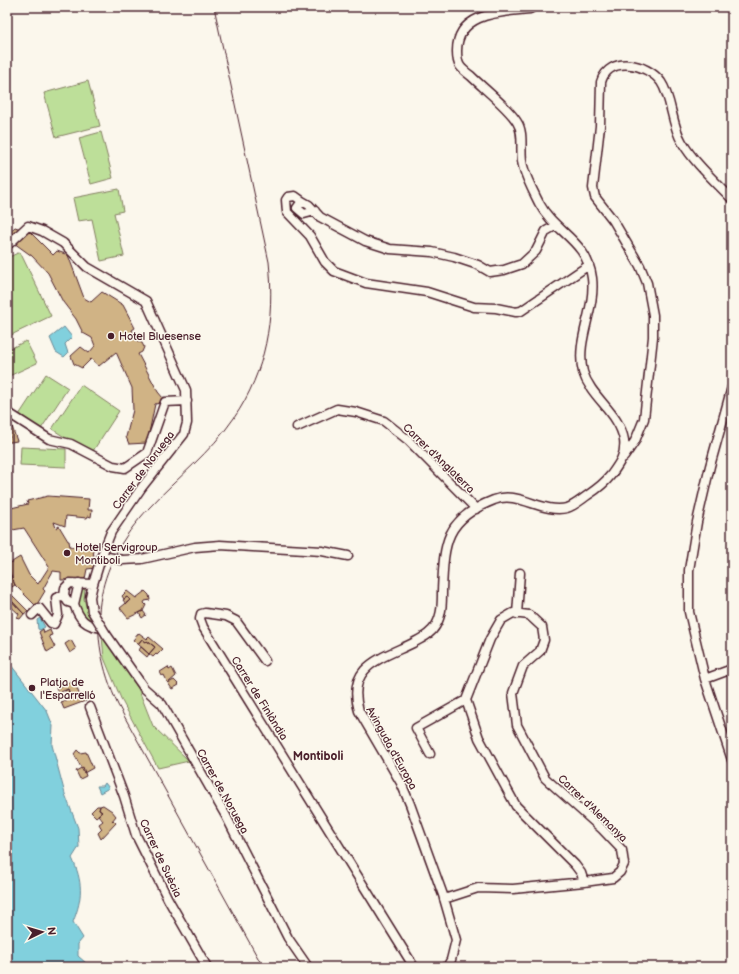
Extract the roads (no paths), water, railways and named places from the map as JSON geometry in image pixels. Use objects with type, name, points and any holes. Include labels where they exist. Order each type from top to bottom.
[{"type":"street","points":[[533,7],[530,9],[488,14],[471,22],[459,38],[457,52],[460,66],[518,122],[521,139],[522,165],[540,204],[555,226],[574,240],[586,255],[592,276],[592,296],[582,340],[581,361],[584,374],[591,387],[620,427],[624,441],[623,460]]},
{"type":"street","name":"Avinguda d'Europa","points":[[447,967],[451,960],[456,940],[444,899],[410,804],[391,765],[364,722],[356,701],[358,680],[366,666],[422,638],[432,631],[438,622],[442,610],[444,553],[449,535],[453,528],[476,509],[495,499],[504,497],[552,508],[568,508],[605,483],[623,460],[644,419],[653,337],[653,314],[648,290],[640,266],[613,220],[595,197],[593,188],[600,126],[601,82],[603,75],[607,71],[616,66],[625,64],[637,66],[649,71],[660,81],[665,91],[671,115],[681,141],[690,154],[732,200]]},
{"type":"street","points":[[555,226],[546,231],[536,251],[522,264],[504,270],[490,272],[478,265],[454,257],[432,252],[390,249],[365,242],[320,217],[309,205],[295,196],[288,197],[286,200],[287,212],[310,236],[325,262],[334,271],[366,283],[427,292],[470,306],[496,308],[516,312],[521,311],[589,265]]},
{"type":"street","name":"Carrer de Noruega","points":[[10,243],[23,229],[28,226],[42,231],[63,243],[87,267],[146,301],[186,390],[187,423],[184,434],[142,487],[116,526],[93,584],[90,597],[92,611],[104,631],[144,688],[162,704],[226,816],[288,938],[308,967]]},
{"type":"street","points":[[732,387],[710,466],[697,522],[689,570],[689,612],[704,679],[732,760]]},
{"type":"street","points":[[10,414],[49,439],[71,444],[113,466],[125,468],[147,453],[165,402],[187,401]]},
{"type":"street","name":"Carrer d'Anglaterra","points":[[297,427],[337,409],[356,412],[384,421],[408,440],[476,509]]},
{"type":"street","points":[[105,556],[122,560],[142,559],[195,547],[220,546],[322,551],[348,556]]},
{"type":"street","points":[[430,754],[416,728],[466,700],[493,633],[501,620],[513,613],[517,614],[520,573]]},
{"type":"street","points":[[74,604],[68,602],[64,595],[65,588],[70,583],[93,584]]},
{"type":"street","points":[[79,583],[74,604],[78,615],[84,623],[104,631]]},
{"type":"street","points":[[32,615],[39,608],[51,623],[54,624],[58,614],[56,598],[64,595]]},
{"type":"street","name":"Carrer de Finlàndia","points":[[265,661],[236,621],[226,616],[205,612],[201,614],[200,619],[203,627],[414,967]]},
{"type":"street","name":"Carrer d'Alemanya","points":[[444,899],[478,888],[513,889],[613,878],[620,872],[624,864],[622,850],[602,829],[545,778],[518,725],[513,693],[523,666],[540,651],[544,640],[542,627],[529,615],[517,614]]},
{"type":"street","points":[[704,679],[732,669]]},
{"type":"street","points":[[466,700],[479,738],[516,806],[575,865],[581,873],[584,882]]},
{"type":"street","name":"Carrer de Suècia","points":[[90,707],[124,796],[136,835],[168,899],[207,967]]},
{"type":"water","points":[[64,327],[72,337],[65,344],[68,353],[64,357],[56,352],[50,338]]},
{"type":"water","points":[[40,618],[45,627],[40,630],[38,629],[37,620]]},
{"type":"water","points":[[7,660],[47,711],[53,726],[52,745],[65,794],[78,828],[79,847],[72,858],[80,882],[80,897],[73,922],[83,938],[78,944],[78,956],[86,963],[74,965],[73,967],[7,967]]},
{"type":"water","points":[[105,783],[109,788],[100,793],[97,786],[103,786]]},
{"type":"tram line","points":[[214,7],[269,262],[271,303],[266,343],[254,382],[234,418],[204,454],[149,508],[130,530],[116,554],[106,577],[100,602],[99,627],[101,652],[108,678],[118,705],[263,967]]},
{"type":"place","name":"Hotel Bluesense","points":[[111,336]]},
{"type":"place","name":"Hotel Servigroup Montiboli","points":[[67,553]]},
{"type":"place","name":"Platja de l'Esparrelló","points":[[32,688]]},
{"type":"district","name":"Montiboli","points":[[318,756]]}]
